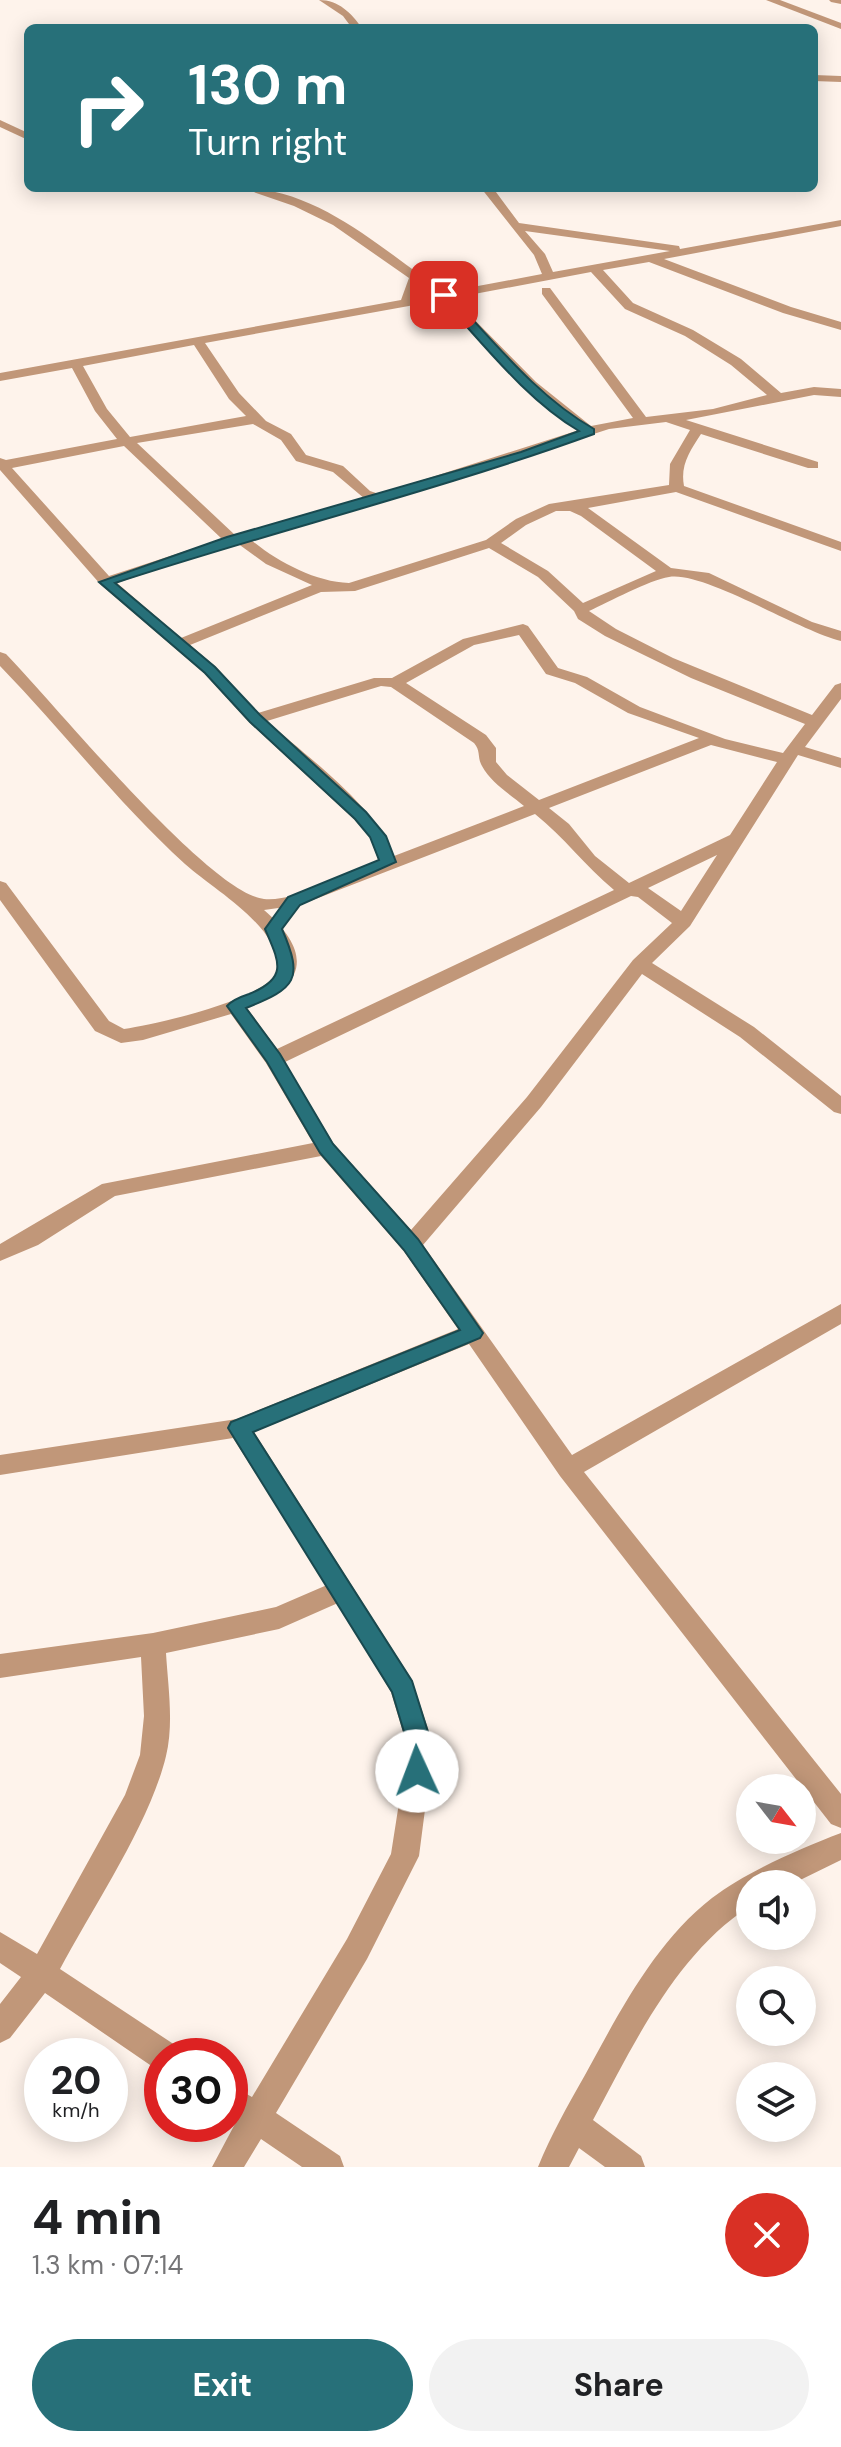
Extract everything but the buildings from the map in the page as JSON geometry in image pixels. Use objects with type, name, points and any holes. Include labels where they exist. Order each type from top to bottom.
[{"type":"street","points":[[324,0],[346,14],[354,24]]},
{"type":"street","points":[[771,0],[841,26]]},
{"type":"street","points":[[834,0],[841,1]]},
{"type":"street","points":[[818,78],[839,76]]},
{"type":"street","points":[[0,123],[24,135]]},
{"type":"street","points":[[262,192],[298,202],[337,220],[415,277],[406,302]]},
{"type":"street","points":[[490,192],[539,254],[549,276]]},
{"type":"street","points":[[0,377],[841,223]]},
{"type":"street","points":[[515,226],[573,230],[609,239],[691,250]]},
{"type":"street","points":[[650,258],[787,310],[841,326]]},
{"type":"street","points":[[594,268],[629,306],[689,333],[736,362],[779,398]]},
{"type":"street","points":[[546,291],[641,419]]},
{"type":"street","points":[[444,295],[535,391],[565,417],[589,431]]},
{"type":"street","points":[[197,341],[221,380],[258,419],[286,437],[290,448],[301,458],[338,469],[365,494],[379,499]]},
{"type":"street","points":[[76,363],[94,401],[130,442],[237,539],[312,581],[350,588],[491,543],[521,522],[554,507],[572,507],[677,488],[841,547]]},
{"type":"street","points":[[106,582],[589,431],[641,419],[715,413],[814,391],[841,393]]},
{"type":"street","points":[[663,417],[813,465]]},
{"type":"street","points":[[2,464],[258,419]]},
{"type":"street","points":[[677,488],[673,474],[676,460],[697,429]]},
{"type":"street","points":[[2,464],[106,582],[210,670],[255,719],[360,815],[378,836],[388,862]]},
{"type":"street","points":[[572,507],[586,513],[667,572]]},
{"type":"street","points":[[491,543],[543,574],[581,609],[583,616],[601,628],[649,653],[815,722]]},
{"type":"street","points":[[581,609],[667,572],[704,576],[807,625],[841,636]]},
{"type":"street","points":[[179,644],[276,603],[319,587],[334,586]]},
{"type":"street","points":[[395,683],[469,642],[523,629],[552,671],[581,680],[634,710],[724,741],[841,763]]},
{"type":"street","points":[[0,657],[192,863],[273,929],[288,963],[283,979],[274,990],[235,1006],[143,1033],[121,1036],[102,1026],[0,887]]},
{"type":"street","points":[[255,719],[380,681],[395,683],[480,739],[488,748],[488,763],[501,779],[563,828],[589,860],[626,890],[643,892],[683,922]]},
{"type":"street","points":[[411,1244],[534,1102],[640,964],[683,922],[741,837],[791,754],[841,688]]},
{"type":"street","points":[[238,899],[266,905],[294,901],[694,745],[724,741]]},
{"type":"street","points":[[274,1059],[741,837]]},
{"type":"street","points":[[273,929],[294,901]]},
{"type":"street","points":[[640,964],[747,1032],[841,1107]]},
{"type":"street","points":[[235,1006],[274,1059],[326,1148],[411,1244],[568,1469],[841,1815]]},
{"type":"street","points":[[0,1253],[30,1239],[109,1189],[326,1148]]},
{"type":"street","points":[[568,1469],[841,1313]]},
{"type":"street","points":[[0,1465],[239,1428],[473,1333]]},
{"type":"street","points":[[227,2167],[258,2120],[357,1949],[405,1856],[417,1771],[416,1732],[403,1688],[239,1428]]},
{"type":"street","points":[[0,1666],[153,1644],[279,1618],[343,1589]]},
{"type":"street","points":[[0,2028],[42,1973],[137,1800],[153,1755],[157,1716],[153,1644]]},
{"type":"street","points":[[792,1870],[841,1846]]},
{"type":"street","points":[[553,2167],[650,1991],[695,1936],[736,1897]]},
{"type":"street","points":[[0,1946],[144,2042]]},
{"type":"street","points":[[248,2113],[329,2167]]},
{"type":"street","points":[[574,2125],[630,2167]]},
{"type":"route","points":[[417,1771],[416,1732],[403,1688],[239,1428],[473,1333],[411,1244],[326,1148],[274,1059],[235,1006],[274,990],[283,979],[288,963],[273,929],[294,901],[388,862],[378,836],[360,815],[255,719],[210,670],[106,582],[232,540],[525,454],[589,431],[565,417],[535,391],[444,295]]}]
